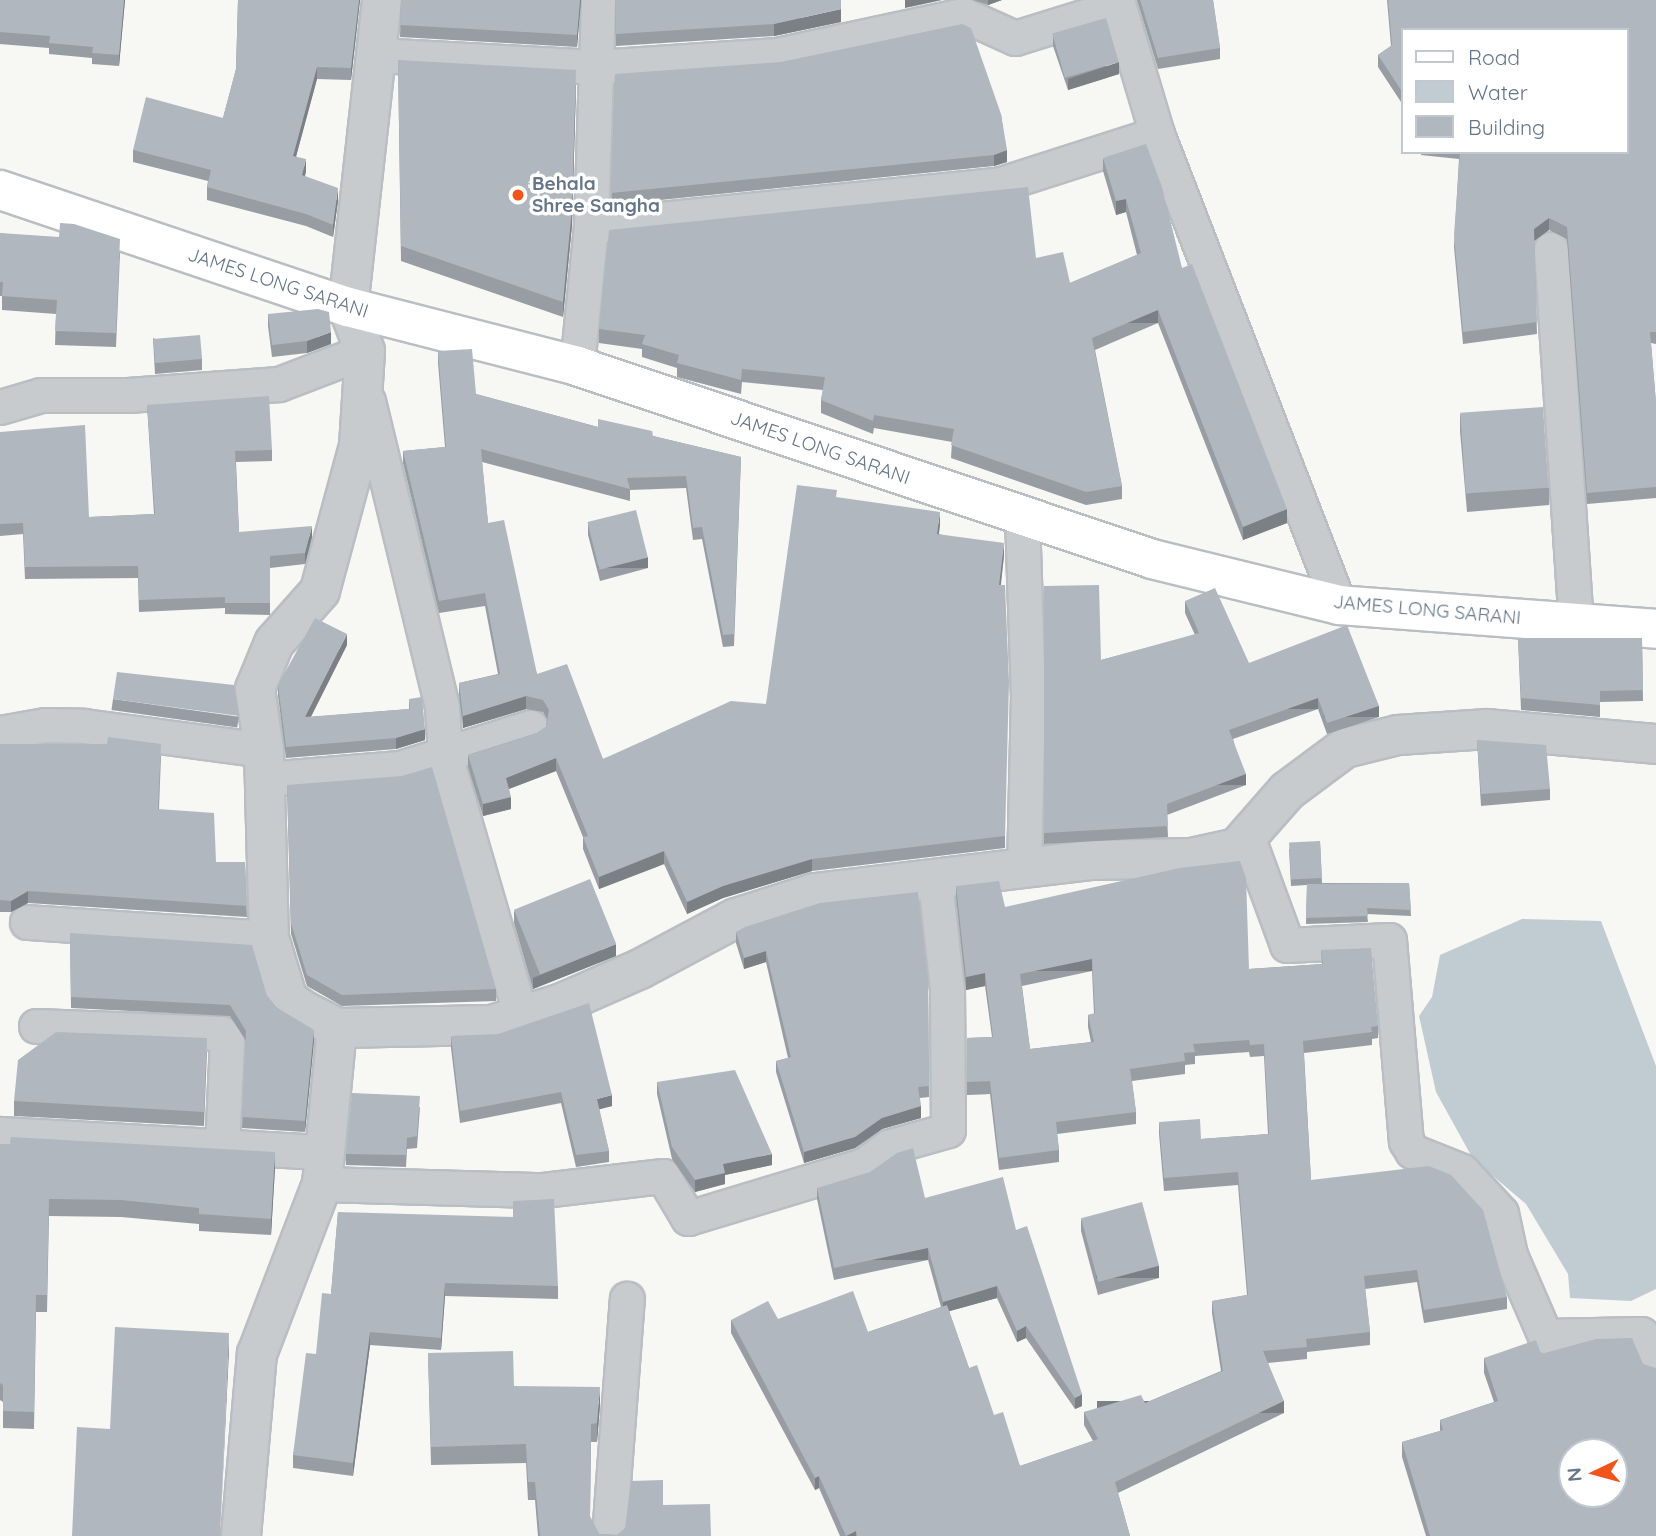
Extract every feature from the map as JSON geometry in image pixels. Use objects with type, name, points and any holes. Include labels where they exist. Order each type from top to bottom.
[{"type":"main road","name":"JAMES LONG SARANI","points":[[0,190],[348,307],[577,366],[1152,559],[1339,605],[1656,629]]},
{"type":"street","points":[[382,0],[348,307],[364,366],[442,708],[445,755],[521,1016]]},
{"type":"street","points":[[577,366],[591,226],[598,0]]},
{"type":"street","points":[[376,55],[596,67],[777,55],[964,15],[1015,38],[1117,3],[1157,134],[1339,605]]},
{"type":"street","points":[[591,226],[998,185],[1157,134]]},
{"type":"street","points":[[1551,249],[1576,623]]},
{"type":"street","points":[[0,407],[41,395],[128,395],[279,384],[364,366]]},
{"type":"street","points":[[364,366],[359,446],[320,591],[274,643],[255,690],[264,765],[269,938],[288,1000],[337,1028],[492,1025],[640,969],[736,918],[815,893],[935,882],[1093,860],[1191,858],[1237,848],[1287,791],[1345,748],[1398,735],[1488,729],[1656,744]]},
{"type":"street","points":[[1022,517],[1028,694],[1024,870]]},
{"type":"street","points":[[0,733],[46,725],[84,726],[264,765],[362,774],[445,755],[531,727]]},
{"type":"street","points":[[1247,836],[1287,945],[1389,940],[1406,1141],[1412,1151],[1462,1171],[1501,1213],[1510,1255],[1545,1336],[1641,1334],[1648,1341],[1656,1366]]},
{"type":"street","points":[[0,1134],[222,1146],[324,1168],[543,1190],[663,1176],[688,1217],[864,1165],[888,1147],[948,1130],[947,989],[935,882]]},
{"type":"street","points":[[27,922],[269,938]]},
{"type":"street","points":[[36,1026],[221,1033],[227,1041],[222,1146]]},
{"type":"street","points":[[240,1536],[257,1354],[324,1168],[337,1028]]},
{"type":"street","points":[[609,1536],[627,1299]]},
{"type":"water","points":[[1522,919],[1601,921],[1656,1066],[1656,1289],[1631,1301],[1570,1298],[1568,1274],[1526,1204],[1473,1159],[1436,1092],[1419,1016],[1432,997],[1440,955]]},
{"type":"building","points":[[0,0],[124,0],[119,55],[92,53],[93,47],[49,43],[50,36],[0,32]]},
{"type":"building","points":[[238,0],[359,0],[351,68],[317,67],[293,156],[306,159],[302,175],[338,188],[333,225],[306,214],[207,187],[211,170],[133,150],[146,97],[223,118],[236,69]]},
{"type":"building","points":[[401,0],[580,0],[577,35],[400,25]]},
{"type":"building","points":[[615,0],[841,0],[841,9],[774,24],[616,34]]},
{"type":"building","points":[[1140,0],[1213,0],[1220,48],[1158,58]]},
{"type":"building","points":[[1388,0],[1656,0],[1656,332],[1650,332],[1656,403],[1656,487],[1587,493],[1567,227],[1549,218],[1534,229],[1537,322],[1463,332],[1454,235],[1460,154],[1628,154],[1628,28],[1400,28],[1400,88],[1378,55],[1392,45]]},
{"type":"building","points":[[1106,18],[1119,62],[1065,78],[1052,33]]},
{"type":"building","points":[[962,24],[971,28],[1001,114],[1007,150],[994,155],[611,193],[615,74],[781,62]]},
{"type":"building","points":[[398,60],[576,70],[572,209],[563,302],[401,246]]},
{"type":"building","points":[[1146,144],[1162,187],[1182,268],[1192,264],[1287,509],[1243,527],[1158,310],[1092,338],[1122,486],[1086,492],[951,445],[954,429],[874,415],[873,421],[821,400],[825,377],[742,369],[741,380],[677,363],[679,355],[642,344],[645,335],[599,329],[609,230],[1028,187],[1036,258],[1063,252],[1070,283],[1141,253],[1126,199],[1116,201],[1103,158]]},
{"type":"building","points":[[60,223],[74,224],[120,239],[116,333],[55,331],[57,300],[2,296],[0,233],[59,237]]},
{"type":"building","points":[[318,309],[329,312],[331,332],[307,341],[272,345],[268,314]]},
{"type":"building","points":[[200,335],[202,359],[155,363],[153,339]]},
{"type":"building","points":[[472,349],[476,394],[598,427],[598,419],[652,431],[653,436],[741,457],[734,634],[723,635],[702,527],[693,528],[686,476],[627,478],[630,489],[481,449],[488,523],[504,520],[537,674],[567,664],[603,759],[731,701],[766,704],[797,485],[837,490],[836,497],[940,512],[937,534],[1004,543],[999,585],[1005,585],[1009,682],[1005,836],[812,859],[723,886],[687,902],[664,851],[599,877],[583,837],[588,836],[556,758],[506,778],[511,797],[483,804],[468,755],[537,733],[546,727],[549,710],[543,700],[526,696],[463,716],[459,683],[500,674],[485,593],[439,601],[403,451],[446,447],[438,351]]},
{"type":"building","points":[[269,396],[272,450],[235,451],[239,532],[312,526],[305,553],[270,556],[270,603],[225,603],[225,597],[139,600],[138,566],[25,567],[23,523],[0,524],[0,432],[85,425],[89,517],[155,514],[147,405]]},
{"type":"building","points":[[1543,407],[1549,488],[1466,494],[1460,413]]},
{"type":"building","points":[[636,510],[648,558],[599,570],[587,522]]},
{"type":"building","points":[[1099,585],[1101,660],[1199,633],[1185,601],[1215,588],[1249,663],[1347,625],[1379,706],[1327,723],[1318,698],[1229,730],[1246,774],[1167,804],[1168,826],[1044,833],[1044,586]]},
{"type":"building","points":[[315,618],[347,634],[305,717],[410,709],[409,699],[422,697],[425,729],[396,738],[286,747],[278,685]]},
{"type":"building","points":[[1518,638],[1642,638],[1643,690],[1600,691],[1600,705],[1521,698]]},
{"type":"building","points":[[117,672],[234,685],[239,716],[113,699]]},
{"type":"building","points":[[108,737],[161,744],[158,809],[214,813],[216,862],[245,862],[247,906],[28,891],[11,901],[0,900],[0,744],[107,744]]},
{"type":"building","points":[[1477,740],[1546,745],[1550,789],[1481,794]]},
{"type":"building","points":[[432,767],[496,989],[342,995],[307,975],[291,923],[287,785],[402,776]]},
{"type":"building","points":[[1320,841],[1322,878],[1291,880],[1289,843]]},
{"type":"building","points":[[1240,861],[1246,878],[1249,969],[1323,964],[1321,950],[1371,948],[1378,1026],[1371,1027],[1372,1032],[1303,1041],[1311,1180],[1429,1166],[1451,1175],[1483,1210],[1507,1297],[1424,1310],[1417,1270],[1364,1276],[1370,1332],[1306,1339],[1307,1347],[1263,1351],[1284,1401],[1115,1482],[1130,1536],[857,1536],[856,1531],[846,1536],[819,1476],[815,1478],[731,1320],[768,1301],[778,1319],[853,1291],[868,1332],[947,1305],[969,1368],[977,1365],[994,1415],[1003,1412],[1020,1466],[1098,1439],[1084,1412],[1141,1395],[1145,1403],[1223,1371],[1212,1301],[1248,1295],[1238,1172],[1164,1178],[1159,1122],[1200,1119],[1201,1139],[1269,1134],[1264,1044],[1250,1045],[1249,1040],[1193,1044],[1195,1052],[1184,1053],[1185,1061],[1130,1069],[1136,1112],[1056,1122],[1059,1150],[999,1158],[990,1081],[967,1082],[967,1038],[993,1037],[985,973],[966,977],[956,886],[999,881],[1005,907],[1180,868]],"holes":[[[1092,959],[1095,1013],[1088,1015],[1094,1042],[1030,1049],[1020,974]]]},
{"type":"building","points":[[590,879],[616,944],[540,975],[514,910]]},
{"type":"building","points":[[1409,883],[1411,910],[1367,908],[1368,916],[1306,918],[1307,884]]},
{"type":"building","points":[[918,892],[928,979],[929,1086],[918,1087],[921,1106],[882,1118],[855,1137],[804,1152],[776,1061],[791,1057],[766,951],[744,958],[736,932],[820,903]]},
{"type":"building","points":[[70,933],[252,945],[267,996],[276,1007],[314,1030],[305,1121],[242,1117],[246,1031],[230,1005],[71,997]]},
{"type":"building","points":[[589,1003],[612,1095],[597,1099],[609,1151],[576,1155],[561,1092],[460,1111],[451,1036],[498,1034]]},
{"type":"building","points":[[56,1032],[207,1038],[204,1112],[14,1101],[18,1060]]},
{"type":"building","points":[[735,1070],[772,1154],[723,1164],[725,1173],[695,1180],[672,1147],[657,1082]]},
{"type":"building","points":[[352,1093],[420,1096],[417,1136],[407,1138],[406,1155],[346,1154]]},
{"type":"building","points":[[11,1137],[275,1152],[271,1219],[199,1214],[199,1208],[121,1200],[49,1199],[47,1295],[36,1295],[34,1412],[3,1411],[3,1385],[0,1383],[0,1144],[10,1144]]},
{"type":"building","points":[[913,1148],[925,1198],[1003,1177],[1016,1230],[1027,1226],[1082,1394],[1075,1398],[1026,1326],[1017,1331],[997,1286],[943,1302],[928,1248],[834,1268],[817,1188],[870,1172],[897,1153]]},
{"type":"building","points":[[554,1199],[558,1286],[445,1283],[441,1338],[370,1332],[353,1463],[293,1455],[306,1353],[316,1354],[322,1293],[331,1294],[338,1212],[513,1217],[513,1201]]},
{"type":"building","points":[[1142,1202],[1159,1266],[1098,1282],[1081,1218]]},
{"type":"building","points":[[115,1327],[229,1333],[220,1536],[72,1536],[77,1427],[110,1429]]},
{"type":"building","points":[[1632,1338],[1643,1364],[1656,1368],[1656,1536],[1430,1536],[1402,1442],[1443,1430],[1440,1420],[1498,1401],[1484,1358],[1536,1340],[1541,1354],[1596,1339]]},
{"type":"building","points":[[513,1351],[514,1386],[600,1387],[597,1423],[591,1424],[590,1516],[599,1534],[617,1535],[625,1528],[631,1481],[663,1480],[663,1505],[710,1504],[711,1536],[540,1536],[535,1482],[528,1482],[526,1444],[431,1447],[428,1353]]},
{"type":"place","name":"Behala Shree Sangha","points":[[518,195]]}]
